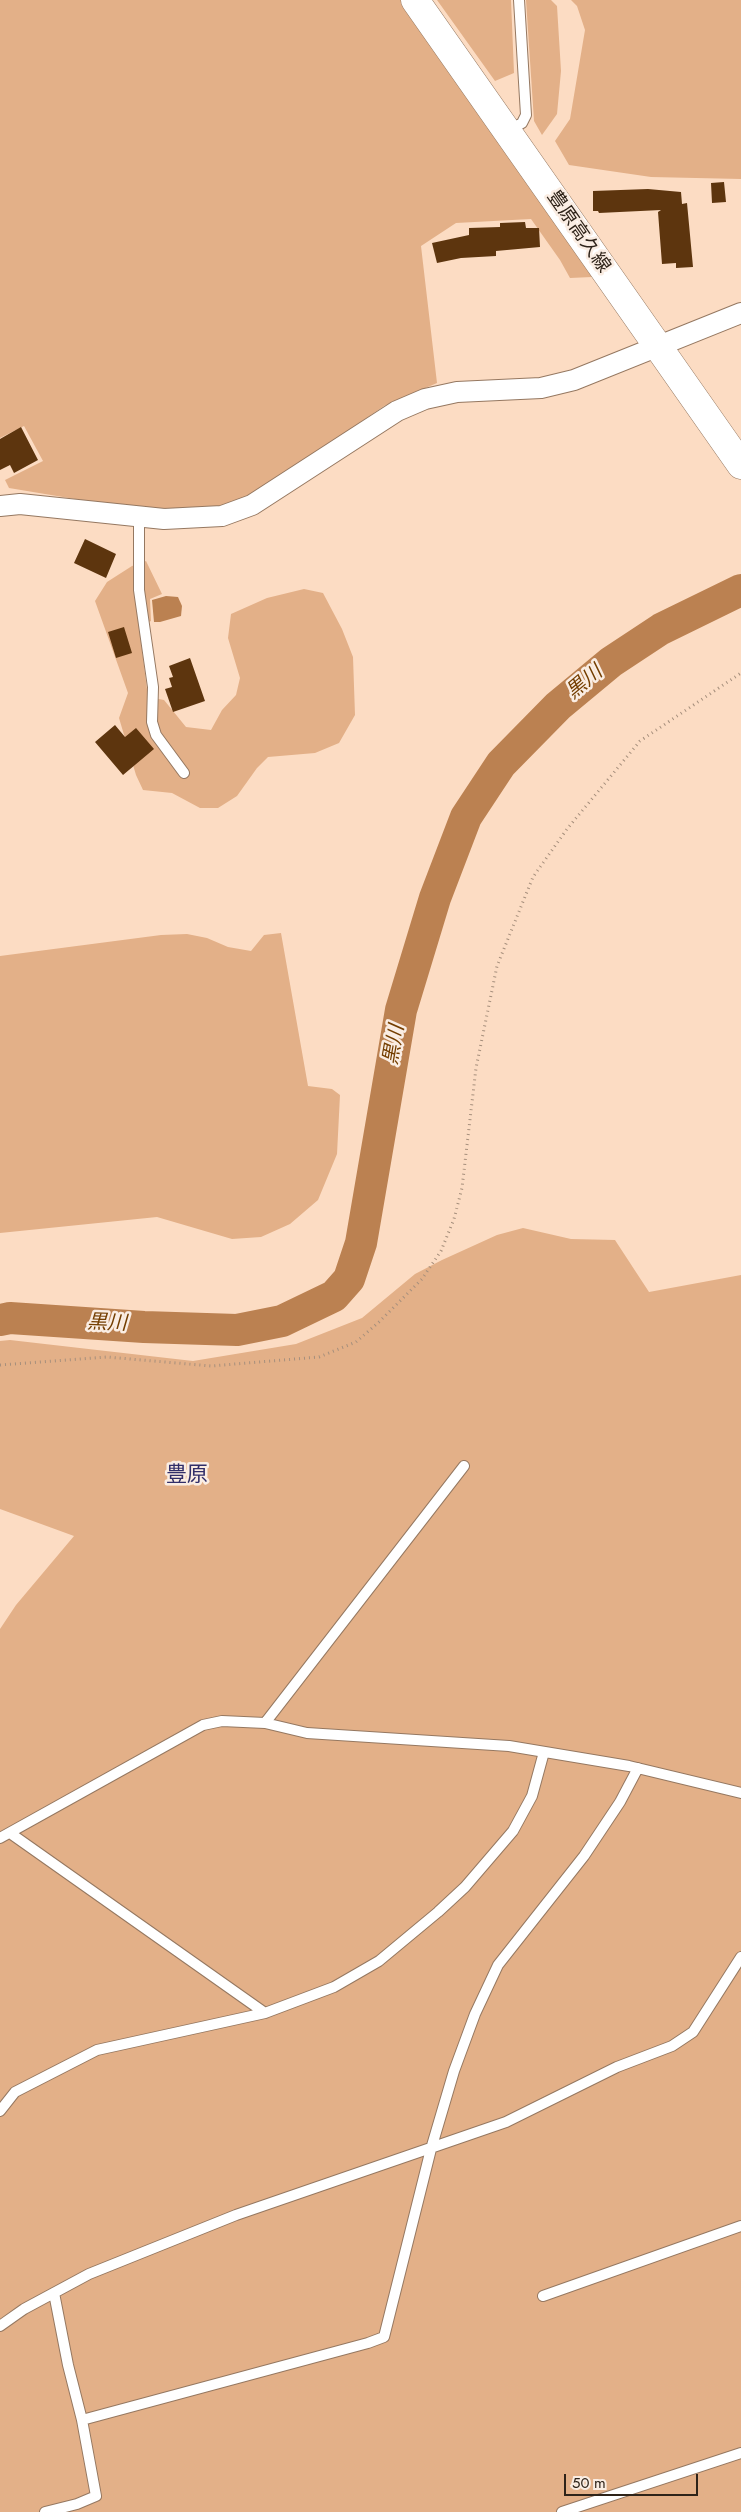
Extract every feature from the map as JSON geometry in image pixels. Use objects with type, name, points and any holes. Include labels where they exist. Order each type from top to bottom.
[{"type":"main road","name":"豊原高久線","points":[[415,0],[741,465]]},
{"type":"street","points":[[0,506],[20,504],[183,519],[222,516],[252,505],[397,410],[425,398],[457,392],[541,388],[574,380],[741,313]]},
{"type":"lane","points":[[508,132],[522,123],[526,115],[519,0]]},
{"type":"lane","points":[[139,516],[139,590],[153,687],[152,722],[156,736],[184,773]]},
{"type":"lane","points":[[265,1723],[464,1466]]},
{"type":"lane","points":[[0,1838],[203,1726],[222,1720],[265,1723],[307,1733],[509,1746],[638,1768],[741,1793]]},
{"type":"lane","points":[[0,2110],[15,2092],[97,2050],[147,2037],[264,2012],[334,1987],[372,1966],[438,1912],[465,1887],[512,1831],[532,1796],[544,1752]]},
{"type":"lane","points":[[82,2420],[368,2343],[384,2337],[431,2149],[454,2071],[475,2014],[498,1966],[584,1856],[620,1802],[638,1768]]},
{"type":"lane","points":[[10,1834],[264,2012]]},
{"type":"lane","points":[[0,2326],[24,2309],[89,2274],[236,2215],[506,2122],[617,2067],[653,2054],[688,2037],[721,1990],[741,1957]]},
{"type":"lane","points":[[543,2296],[741,2226]]},
{"type":"lane","points":[[45,2512],[77,2504],[96,2496],[82,2420],[68,2365],[54,2293]]},
{"type":"lane","points":[[562,2512],[741,2453]]},
{"type":"path","points":[[0,1365],[107,1357],[211,1366],[318,1357],[356,1342],[379,1322],[422,1279],[441,1251],[454,1219],[462,1188],[476,1068],[497,966],[532,877],[567,829],[640,741],[741,673]]},
{"type":"shaded area","points":[[0,0],[403,0],[559,221],[592,277],[570,278],[560,260],[531,219],[456,223],[421,246],[437,383],[384,406],[249,499],[218,511],[165,514],[9,488],[5,480],[43,461],[24,426],[0,438]]},
{"type":"shaded area","points":[[437,0],[511,0],[514,73],[495,81]]},
{"type":"shaded area","points":[[526,0],[551,0],[557,6],[561,71],[557,114],[542,135],[534,121]]},
{"type":"shaded area","points":[[571,0],[741,0],[741,179],[651,177],[569,165],[555,141],[570,119],[585,30],[577,6]]},
{"type":"shaded area","points":[[146,561],[162,594],[150,599],[151,621],[139,626],[148,697],[164,700],[186,727],[211,730],[222,710],[236,695],[240,678],[228,638],[231,614],[267,598],[304,589],[323,593],[342,629],[353,657],[355,715],[339,743],[315,753],[268,757],[257,768],[237,796],[218,808],[200,808],[172,793],[143,790],[136,775],[119,718],[128,693],[95,601],[107,582],[132,566]]},
{"type":"shaded area","points":[[166,596],[178,597],[182,606],[181,616],[154,622],[152,600]]},
{"type":"shaded area","points":[[281,933],[308,1086],[332,1089],[340,1095],[337,1154],[318,1200],[290,1224],[261,1237],[232,1239],[157,1217],[0,1233],[0,956],[161,935],[187,934],[207,938],[228,947],[251,951],[264,935]]},
{"type":"shaded area","points":[[523,1228],[571,1239],[615,1240],[649,1292],[741,1275],[741,2512],[0,2512],[0,1629],[16,1605],[74,1536],[0,1509],[0,1341],[10,1340],[193,1361],[296,1344],[362,1318],[415,1274],[442,1260],[497,1235]]},
{"type":"building","points":[[724,182],[726,202],[712,203],[711,183]]},
{"type":"building","points":[[648,189],[681,192],[682,204],[687,203],[693,267],[676,268],[676,263],[662,264],[658,212],[661,210],[599,213],[598,211],[593,211],[593,191]]},
{"type":"building","points":[[525,222],[526,228],[539,228],[540,247],[496,251],[496,256],[461,258],[437,263],[432,243],[469,235],[469,228],[500,227],[500,223]]},
{"type":"building","points":[[21,427],[38,460],[14,473],[10,465],[0,470],[0,439]]},
{"type":"building","points":[[85,539],[116,554],[106,578],[74,563]]},
{"type":"building","points":[[124,627],[132,653],[116,658],[108,632]]},
{"type":"building","points":[[190,658],[205,701],[173,712],[165,689],[172,687],[169,678],[173,677],[169,666]]},
{"type":"building","points":[[115,725],[125,737],[136,728],[154,749],[123,775],[95,742]]},
{"type":"waterway","name":"黒川","points":[[0,1320],[10,1318],[144,1327],[237,1330],[282,1321],[334,1296],[349,1279],[361,1243],[401,1010],[435,898],[466,817],[501,764],[558,706],[611,662],[661,629],[741,590]]},
{"type":"district","name":"豊原","points":[[187,1476]]}]
